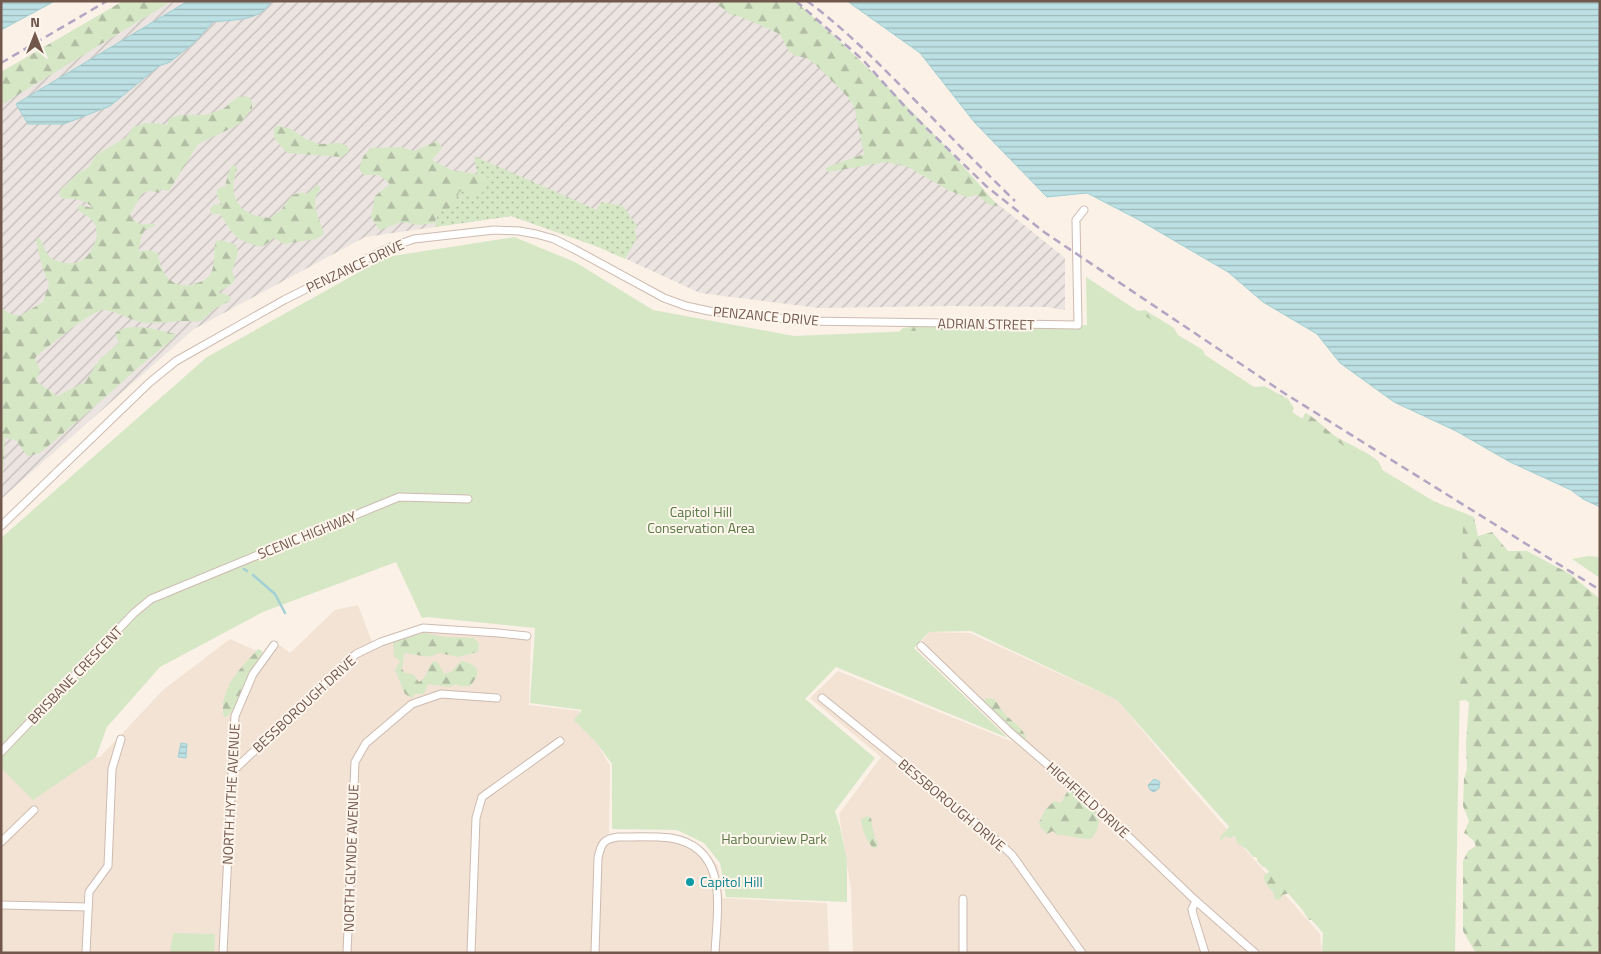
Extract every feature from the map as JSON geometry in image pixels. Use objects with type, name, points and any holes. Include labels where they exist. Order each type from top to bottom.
[{"type":"street","name":"ADRIAN STREET","points":[[894,324],[1078,325],[1076,220],[1084,210]]},
{"type":"street","name":"PENZANCE DRIVE","points":[[1,526],[149,384],[176,361],[284,300],[388,248],[414,239],[494,230],[528,232],[554,239],[664,298],[686,306],[756,317],[804,321],[894,324]]},
{"type":"street","name":"SCENIC HIGHWAY","points":[[150,599],[399,497],[468,499]]},
{"type":"street","name":"BRISBANE CRESCENT","points":[[1,752],[134,613],[150,599]]},
{"type":"street","name":"BESSBOROUGH DRIVE","points":[[232,772],[356,654],[381,642],[423,628],[528,636]]},
{"type":"street","name":"NORTH HYTHE AVENUE","points":[[223,953],[235,716],[253,674],[274,645]]},
{"type":"street","name":"HIGHFIELD DRIVE","points":[[921,646],[1011,733],[1106,815],[1196,901],[1255,953]]},
{"type":"street","name":"NORTH GLYNDE AVENUE","points":[[347,953],[354,762],[366,743],[412,704],[441,694],[497,698]]},
{"type":"street","name":"BESSBOROUGH DRIVE","points":[[822,698],[992,836],[1012,855],[1082,953]]},
{"type":"street","points":[[86,953],[89,892],[108,866],[112,769],[120,739]]},
{"type":"street","points":[[471,953],[476,818],[482,798],[560,741]]},
{"type":"street","points":[[1,842],[34,810]]},
{"type":"street","points":[[595,953],[598,858],[600,849],[605,841],[609,838],[618,837],[670,838],[680,840],[701,852],[710,863],[717,885],[715,953]]},
{"type":"street","points":[[962,953],[963,899]]},
{"type":"street","points":[[1196,901],[1192,909],[1205,953]]},
{"type":"street","points":[[1,905],[88,907]]},
{"type":"shaded area","points":[[147,1],[776,1],[968,180],[1065,258],[1065,310],[1047,307],[947,306],[819,308],[700,293],[600,247],[511,216],[365,237],[194,329],[1,499],[1,84]]},
{"type":"shaded area","points":[[358,605],[372,642],[422,625],[531,639],[529,705],[579,711],[610,766],[609,835],[679,837],[718,865],[723,898],[827,903],[829,953],[1,953],[1,770],[100,757],[163,690],[230,639],[262,653],[274,641],[290,653],[335,610]]},
{"type":"shaded area","points":[[929,632],[970,633],[1117,700],[1188,785],[1320,934],[1322,953],[853,953],[851,890],[839,814],[881,757],[810,698],[838,671],[1013,742],[917,647]]},
{"type":"green space","points":[[123,1],[172,1],[1,105],[1,72]]},
{"type":"green space","points":[[714,1],[795,1],[900,100],[951,152],[998,206],[990,205],[977,195],[967,197],[950,191],[908,167],[886,162],[828,172],[825,168],[864,154],[854,106],[844,93],[816,65],[807,58],[795,56],[788,50],[780,34],[741,17],[729,14]]},
{"type":"green space","points":[[238,97],[250,98],[252,109],[238,125],[198,144],[169,191],[161,189],[159,193],[151,191],[142,193],[130,215],[137,223],[154,223],[155,226],[144,230],[138,252],[148,250],[158,254],[162,269],[166,275],[170,280],[182,285],[199,283],[210,275],[213,267],[216,241],[221,240],[236,245],[238,252],[232,272],[235,277],[234,280],[231,285],[217,293],[231,297],[230,301],[214,309],[201,321],[145,323],[112,311],[103,310],[80,322],[35,358],[40,371],[36,381],[57,396],[85,382],[100,359],[119,343],[115,333],[121,329],[136,327],[152,329],[175,334],[175,337],[40,453],[27,456],[17,441],[5,438],[3,478],[1,477],[1,307],[8,313],[20,316],[43,302],[49,285],[41,263],[36,240],[39,238],[47,253],[54,260],[71,263],[81,261],[88,255],[96,237],[97,232],[94,223],[78,208],[80,205],[93,208],[80,200],[63,199],[59,195],[60,190],[78,173],[89,167],[96,155],[125,138],[134,127],[145,123],[167,125],[170,118],[181,115],[205,115],[223,109]]},
{"type":"green space","points":[[278,126],[291,129],[306,139],[319,144],[340,143],[347,146],[349,151],[342,157],[287,153],[274,138],[274,128]]},
{"type":"green space","points":[[438,141],[442,148],[432,160],[451,170],[477,174],[491,179],[480,196],[460,191],[451,208],[438,210],[435,223],[419,225],[402,222],[379,230],[371,217],[375,196],[390,184],[379,175],[364,175],[359,169],[363,157],[370,148],[401,147],[414,151]]},
{"type":"green space","points":[[474,156],[597,210],[601,202],[623,206],[637,226],[635,230],[637,238],[625,259],[598,247],[511,216],[435,227],[438,210],[460,191],[491,179],[477,174]]},
{"type":"green space","points":[[233,165],[236,166],[237,170],[233,184],[235,197],[242,208],[258,216],[270,218],[280,211],[291,197],[297,194],[308,193],[318,184],[320,189],[315,205],[324,234],[316,239],[284,244],[274,238],[262,247],[236,237],[220,214],[211,214],[210,209],[214,204],[222,205],[217,196],[217,189],[225,186],[230,168]]},
{"type":"green space","name":"Capitol Hill Conservation Area","points":[[514,237],[575,262],[653,310],[794,336],[1087,325],[1086,277],[1361,457],[1463,519],[1455,953],[1322,953],[1323,933],[1117,700],[971,631],[929,632],[914,648],[1008,738],[836,667],[805,699],[875,758],[835,811],[847,860],[847,902],[726,897],[720,863],[704,843],[677,830],[612,829],[612,764],[596,742],[574,720],[582,710],[530,703],[535,628],[422,618],[396,562],[263,612],[160,667],[107,727],[96,757],[33,800],[1,768],[1,538],[207,357],[386,257]]},
{"type":"green space","points":[[1145,310],[1174,328],[1178,335],[1203,350],[1210,369],[1231,390],[1264,386],[1288,399],[1294,408],[1289,421],[1300,424],[1305,413],[1308,414],[1335,436],[1364,451],[1378,461],[1385,476],[1396,484],[1406,490],[1474,517],[1478,536],[1492,532],[1508,551],[1527,551],[1570,574],[1600,599],[1600,953],[1477,953],[1463,931],[1463,861],[1468,851],[1476,846],[1473,840],[1464,833],[1469,821],[1463,806],[1464,779],[1467,769],[1466,743],[1469,703],[1466,700],[1456,701],[893,337],[903,328],[910,327],[917,322],[961,323],[974,331],[985,323],[1075,332],[1132,312]]},
{"type":"green space","points":[[1588,556],[1600,557],[1600,578],[1572,559]]},
{"type":"green space","points":[[426,633],[444,637],[474,638],[479,644],[478,652],[458,657],[439,653],[429,656],[404,654],[402,669],[405,673],[413,674],[419,682],[425,677],[434,661],[438,663],[444,674],[451,672],[461,661],[472,665],[477,670],[476,677],[470,686],[456,684],[449,687],[428,684],[424,694],[415,694],[412,698],[405,694],[395,670],[400,661],[394,656],[393,644],[396,639]]},
{"type":"green space","points":[[258,649],[264,655],[235,710],[224,718],[224,698],[227,689],[238,672]]},
{"type":"green space","points":[[986,698],[994,699],[997,702],[1003,712],[1023,731],[1026,739],[1023,740],[984,702]]},
{"type":"green space","points":[[1076,787],[1096,811],[1099,824],[1096,831],[1091,839],[1057,835],[1053,831],[1047,834],[1039,823],[1045,810],[1054,801],[1061,803],[1067,792]]},
{"type":"green space","points":[[868,816],[871,818],[874,835],[878,844],[876,848],[873,848],[868,842],[862,827],[861,819]]},
{"type":"green space","points":[[1230,826],[1257,857],[1253,857],[1238,844],[1235,836],[1231,838],[1225,836],[1221,841],[1220,837]]},
{"type":"green space","points":[[1260,858],[1284,878],[1316,915],[1316,919],[1309,920],[1290,893],[1282,895],[1280,900],[1274,899],[1274,894],[1264,879],[1264,876],[1271,870],[1270,867],[1263,867],[1257,861]]},
{"type":"green space","points":[[173,933],[215,934],[214,953],[170,953]]},
{"type":"water","points":[[1,1],[55,1],[1,30]]},
{"type":"water","points":[[188,1],[272,1],[261,13],[254,16],[238,20],[213,22],[195,42],[170,62],[159,66],[110,106],[64,124],[28,124],[16,104]]},
{"type":"water","points":[[847,1],[1600,1],[1600,507],[1583,499],[1571,490],[1510,462],[1456,431],[1394,402],[1340,363],[1317,334],[1263,302],[1228,272],[1139,220],[1087,193],[1047,197],[975,123],[920,53]]},
{"type":"water","points":[[181,743],[187,744],[186,758],[178,757]]},
{"type":"water","points":[[1154,779],[1160,783],[1159,788],[1154,792],[1150,790],[1148,785]]},
{"type":"waterway","points":[[253,575],[275,594],[285,613]]},
{"type":"railway","points":[[1,63],[107,1]]},
{"type":"railway","points":[[796,1],[863,60],[910,112],[986,186],[1044,232],[1284,393],[1600,590]]},
{"type":"railway","points":[[807,1],[834,22],[872,57],[1015,201]]},
{"type":"place","name":"Capitol Hill","points":[[690,882]]},
{"type":"park label","name":"Harbourview Park","points":[[774,839]]}]
